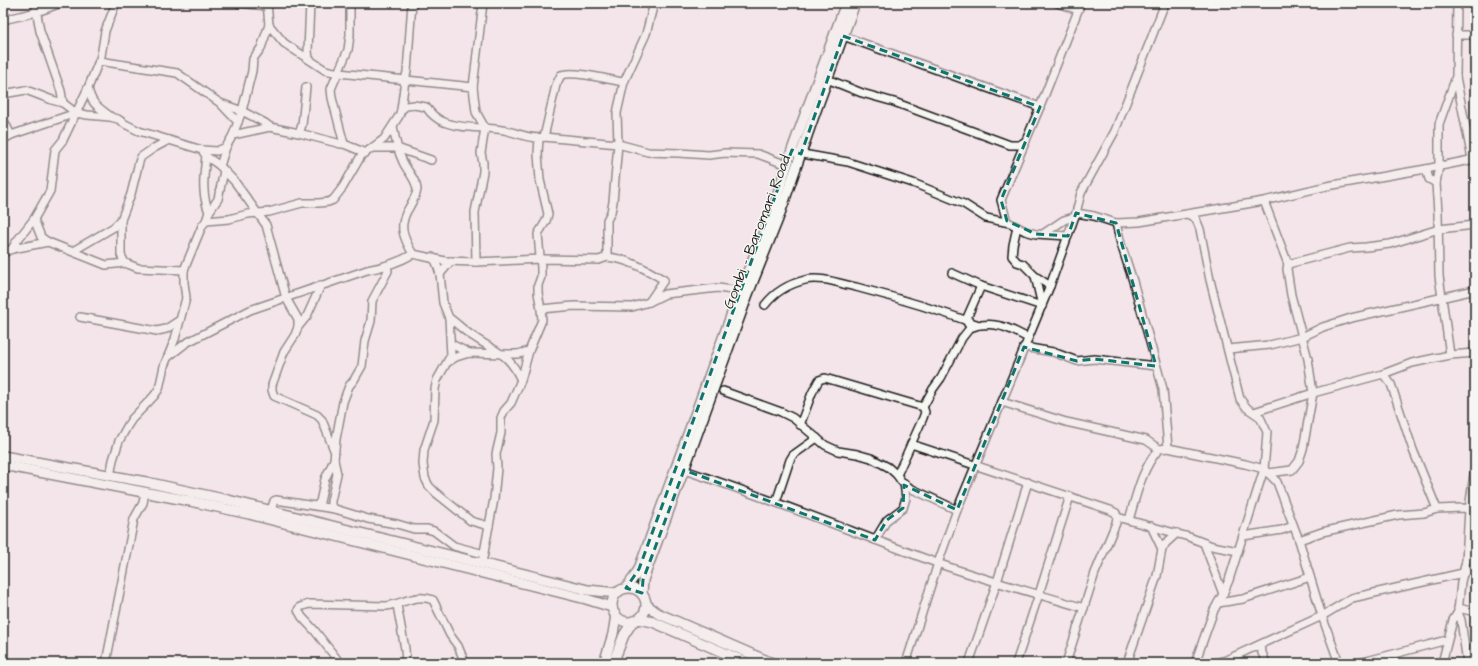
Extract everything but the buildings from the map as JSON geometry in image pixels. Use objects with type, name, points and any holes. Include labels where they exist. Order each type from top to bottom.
[{"type":"main road","name":"Gombi - Baromari Road","points":[[679,469],[740,291],[770,216],[792,150],[846,3]]},
{"type":"main road","name":"Gombi - Baromari Road","points":[[679,469],[778,220],[855,3]]},
{"type":"main road","points":[[3,456],[228,500],[483,558],[588,590],[617,593]]},
{"type":"main road","points":[[3,465],[145,492],[249,514],[586,599],[614,611],[622,620],[653,622],[748,663]]},
{"type":"main road","points":[[604,663],[613,634],[614,611],[612,602],[617,593],[626,588],[639,569],[679,469]]},
{"type":"main road","points":[[642,593],[643,580],[679,469]]},
{"type":"main road","points":[[613,663],[624,634],[646,611],[647,605],[645,596],[637,589],[626,588]]},
{"type":"main road","points":[[647,605],[657,613],[772,663]]},
{"type":"street","points":[[36,3],[40,31],[61,91],[63,103]]},
{"type":"street","points":[[3,20],[37,12],[61,3]]},
{"type":"street","points":[[12,249],[34,219],[50,191],[55,150],[63,140],[88,88],[101,56],[105,31],[116,3]]},
{"type":"street","points":[[110,476],[119,441],[132,419],[159,389],[186,298],[184,270],[202,226],[218,199],[226,147],[233,135],[242,111],[252,71],[253,59],[261,48],[269,25],[267,5],[237,3]]},
{"type":"street","points":[[309,59],[310,3]]},
{"type":"street","points":[[344,144],[332,98],[332,89],[348,50],[350,35],[350,3]]},
{"type":"street","points":[[206,221],[229,219],[269,212],[302,203],[319,203],[333,200],[343,187],[361,156],[384,139],[401,110],[404,80],[407,72],[412,3]]},
{"type":"street","points":[[476,262],[475,212],[483,172],[481,153],[485,128],[476,112],[473,87],[483,3]]},
{"type":"street","points":[[607,257],[606,220],[611,212],[613,202],[618,144],[617,113],[624,82],[646,34],[654,3]]},
{"type":"street","points":[[1057,3],[1078,10]]},
{"type":"street","points":[[1007,222],[1001,200],[1040,107],[1080,3]]},
{"type":"street","points":[[906,663],[938,563],[957,510],[1050,286],[1081,194],[1115,131],[1165,3]]},
{"type":"street","points":[[1043,234],[1064,220],[1075,215],[1094,216],[1116,223],[1139,222],[1264,201],[1327,186],[1426,169],[1473,159],[1464,124],[1456,77],[1457,3]]},
{"type":"street","points":[[269,25],[284,43],[326,70],[339,73],[473,87]]},
{"type":"street","points":[[1456,35],[1475,35]]},
{"type":"street","points":[[843,36],[1040,107]]},
{"type":"street","points":[[99,61],[177,74],[220,103],[238,122]]},
{"type":"street","points":[[271,510],[276,500],[335,509],[414,529],[428,529],[434,531],[454,546],[483,558],[494,499],[497,468],[496,454],[501,434],[501,418],[504,411],[511,403],[521,380],[529,350],[542,320],[538,293],[538,285],[541,277],[541,258],[538,234],[546,221],[548,214],[540,180],[538,154],[556,85],[561,75],[565,73],[624,82]]},
{"type":"street","points":[[1450,355],[1439,276],[1439,229],[1436,183],[1439,166],[1439,124],[1456,77]]},
{"type":"street","points":[[827,79],[862,94],[894,102],[1010,145],[1019,145],[1026,141]]},
{"type":"street","points":[[299,133],[302,125],[306,87]]},
{"type":"street","points":[[88,88],[91,100],[110,117]]},
{"type":"street","points":[[3,94],[24,89],[63,103],[76,113],[118,119],[139,131],[204,153],[235,182],[266,225],[286,298],[298,319],[298,327]]},
{"type":"street","points":[[220,103],[242,111],[270,127]]},
{"type":"street","points":[[401,110],[406,106],[421,106],[426,107],[430,114],[446,123],[498,129],[542,138],[618,144],[648,152],[710,155],[725,153],[758,154],[787,165]]},
{"type":"street","points":[[3,140],[11,135],[76,113]]},
{"type":"street","points":[[3,120],[11,135]]},
{"type":"street","points":[[393,126],[397,148],[404,164],[416,184],[417,191],[414,199],[402,221],[405,241],[413,254]]},
{"type":"street","points":[[233,135],[270,127],[344,144],[366,153]]},
{"type":"street","points":[[125,263],[121,255],[121,220],[131,194],[139,162],[141,157],[169,140]]},
{"type":"street","points":[[204,153],[216,151],[226,147]]},
{"type":"street","points":[[372,148],[397,148],[431,160]]},
{"type":"street","points":[[792,150],[801,154],[848,162],[912,183],[964,204],[986,218],[1007,222],[1036,234],[1068,236]]},
{"type":"street","points":[[204,153],[204,195],[209,212]]},
{"type":"street","points":[[1426,169],[1429,179],[1436,183]]},
{"type":"street","points":[[1129,520],[1141,480],[1153,455],[1159,449],[1168,448],[1266,471],[1292,470],[1299,461],[1303,450],[1313,393],[1308,359],[1291,296],[1287,269],[1288,264],[1264,201]]},
{"type":"street","points":[[1188,214],[1196,219],[1200,229],[1210,280],[1240,400],[1247,408],[1260,416],[1267,432],[1266,471],[1255,494],[1243,536],[1223,594],[1214,610],[1195,663]]},
{"type":"street","points":[[34,219],[41,237],[48,242],[106,265],[125,263],[138,268],[184,270]]},
{"type":"street","points":[[73,251],[114,227],[121,220]]},
{"type":"street","points":[[1116,223],[1163,389],[1168,448]]},
{"type":"street","points":[[1288,264],[1350,248],[1366,248],[1390,244],[1439,229],[1475,225]]},
{"type":"street","points":[[1017,227],[1012,245],[1012,256],[1017,262],[1023,264],[1035,276],[1050,286]]},
{"type":"street","points":[[3,253],[12,249],[48,242]]},
{"type":"street","points":[[168,357],[186,343],[250,310],[367,270],[387,266],[401,261],[413,254],[451,261],[476,262],[541,258],[599,260],[607,257],[617,258],[633,263],[664,280],[650,302]]},
{"type":"street","points":[[432,257],[436,262],[440,274],[443,303],[449,318],[451,344],[450,355],[437,380],[435,389],[434,420],[424,450],[423,464],[425,478],[429,486],[436,493],[471,521],[489,526]]},
{"type":"street","points":[[440,274],[451,261]]},
{"type":"street","points":[[335,509],[331,506],[337,474],[334,460],[343,402],[349,386],[362,366],[365,341],[371,321],[372,301],[388,271],[387,266]]},
{"type":"street","points":[[952,273],[981,286],[1042,306]]},
{"type":"street","points":[[1035,276],[1042,306]]},
{"type":"street","points":[[765,305],[773,294],[790,285],[806,280],[819,280],[884,294],[979,325]]},
{"type":"street","points":[[321,285],[307,316],[298,327],[295,335],[284,352],[272,385],[272,390],[274,396],[317,415],[322,420],[335,451]]},
{"type":"street","points":[[966,320],[981,286]]},
{"type":"street","points":[[541,310],[574,306],[632,307],[650,302],[665,294],[718,288],[740,291]]},
{"type":"street","points":[[1228,349],[1270,345],[1302,337],[1324,327],[1351,318],[1475,290]]},
{"type":"street","points":[[80,317],[157,331],[166,329],[180,320]]},
{"type":"street","points":[[449,318],[474,338],[503,354],[512,362],[521,380]]},
{"type":"street","points":[[966,320],[970,328]]},
{"type":"street","points":[[897,475],[923,418],[923,407],[941,378],[956,348],[970,328],[979,325],[1003,326],[1028,338]]},
{"type":"street","points":[[172,345],[186,343]]},
{"type":"street","points":[[451,344],[468,353]]},
{"type":"street","points":[[1024,347],[1053,352],[1077,361],[1094,359],[1156,366]]},
{"type":"street","points":[[447,362],[468,353],[518,354],[529,350]]},
{"type":"street","points":[[1254,412],[1313,393],[1383,374],[1412,363],[1450,355],[1475,353]]},
{"type":"street","points":[[1383,374],[1391,384],[1413,450],[1437,509]]},
{"type":"street","points":[[800,425],[812,393],[819,380],[825,378],[923,407]]},
{"type":"street","points":[[723,391],[794,418],[800,425],[825,445],[838,451],[871,458],[888,467],[904,484],[910,488],[957,510]]},
{"type":"street","points":[[1002,402],[1066,422],[1146,440],[1159,449]]},
{"type":"street","points":[[776,502],[793,455],[817,438]]},
{"type":"street","points":[[911,444],[1070,496],[1116,513],[1117,517],[1112,533],[1095,573],[1066,663]]},
{"type":"street","points":[[317,506],[320,502],[325,479],[334,460]]},
{"type":"street","points":[[1442,663],[1453,620],[1458,610],[1461,582],[1466,562],[1469,510],[1475,467]]},
{"type":"street","points":[[679,469],[738,488],[938,563],[1084,608]]},
{"type":"street","points":[[1266,471],[1277,482],[1299,540],[1322,616],[1339,663]]},
{"type":"street","points":[[969,663],[997,582],[1028,482]]},
{"type":"street","points":[[875,540],[887,520],[903,508],[906,498],[904,484]]},
{"type":"street","points":[[106,663],[134,519],[143,503],[145,492]]},
{"type":"street","points":[[1016,663],[1070,496]]},
{"type":"street","points":[[1299,540],[1322,532],[1398,515],[1424,513],[1437,509],[1462,508],[1469,510]]},
{"type":"street","points":[[1117,517],[1177,533],[1204,543],[1238,551]]},
{"type":"street","points":[[1151,526],[1162,549]]},
{"type":"street","points":[[1243,536],[1282,530],[1293,526]]},
{"type":"street","points":[[1127,663],[1157,576],[1162,549],[1177,533]]},
{"type":"street","points":[[1204,543],[1223,594]]},
{"type":"street","points":[[1466,562],[1475,553]]},
{"type":"street","points":[[1214,663],[1226,660],[1322,616],[1352,598],[1475,569]]},
{"type":"street","points":[[1218,603],[1243,599],[1310,577]]},
{"type":"street","points":[[340,663],[302,617],[298,610],[300,607],[309,604],[386,606],[397,605],[409,599],[415,598],[427,598],[433,600],[450,635],[458,646],[465,663]]},
{"type":"street","points":[[397,605],[406,663]]},
{"type":"street","points":[[1458,610],[1473,610]]},
{"type":"street","points":[[1458,610],[1461,620],[1467,663]]},
{"type":"street","points":[[1359,663],[1447,640]]},
{"type":"street","points":[[1259,645],[1266,663]]},
{"type":"highlighted area","points":[[843,36],[1040,107],[1001,200],[1007,221],[1036,234],[1068,236],[1076,213],[1116,223],[1156,366],[1094,359],[1077,361],[1024,347],[957,510],[904,485],[903,508],[887,520],[875,540],[684,470],[643,580],[642,593],[626,588],[639,569],[792,150],[801,154]]}]
